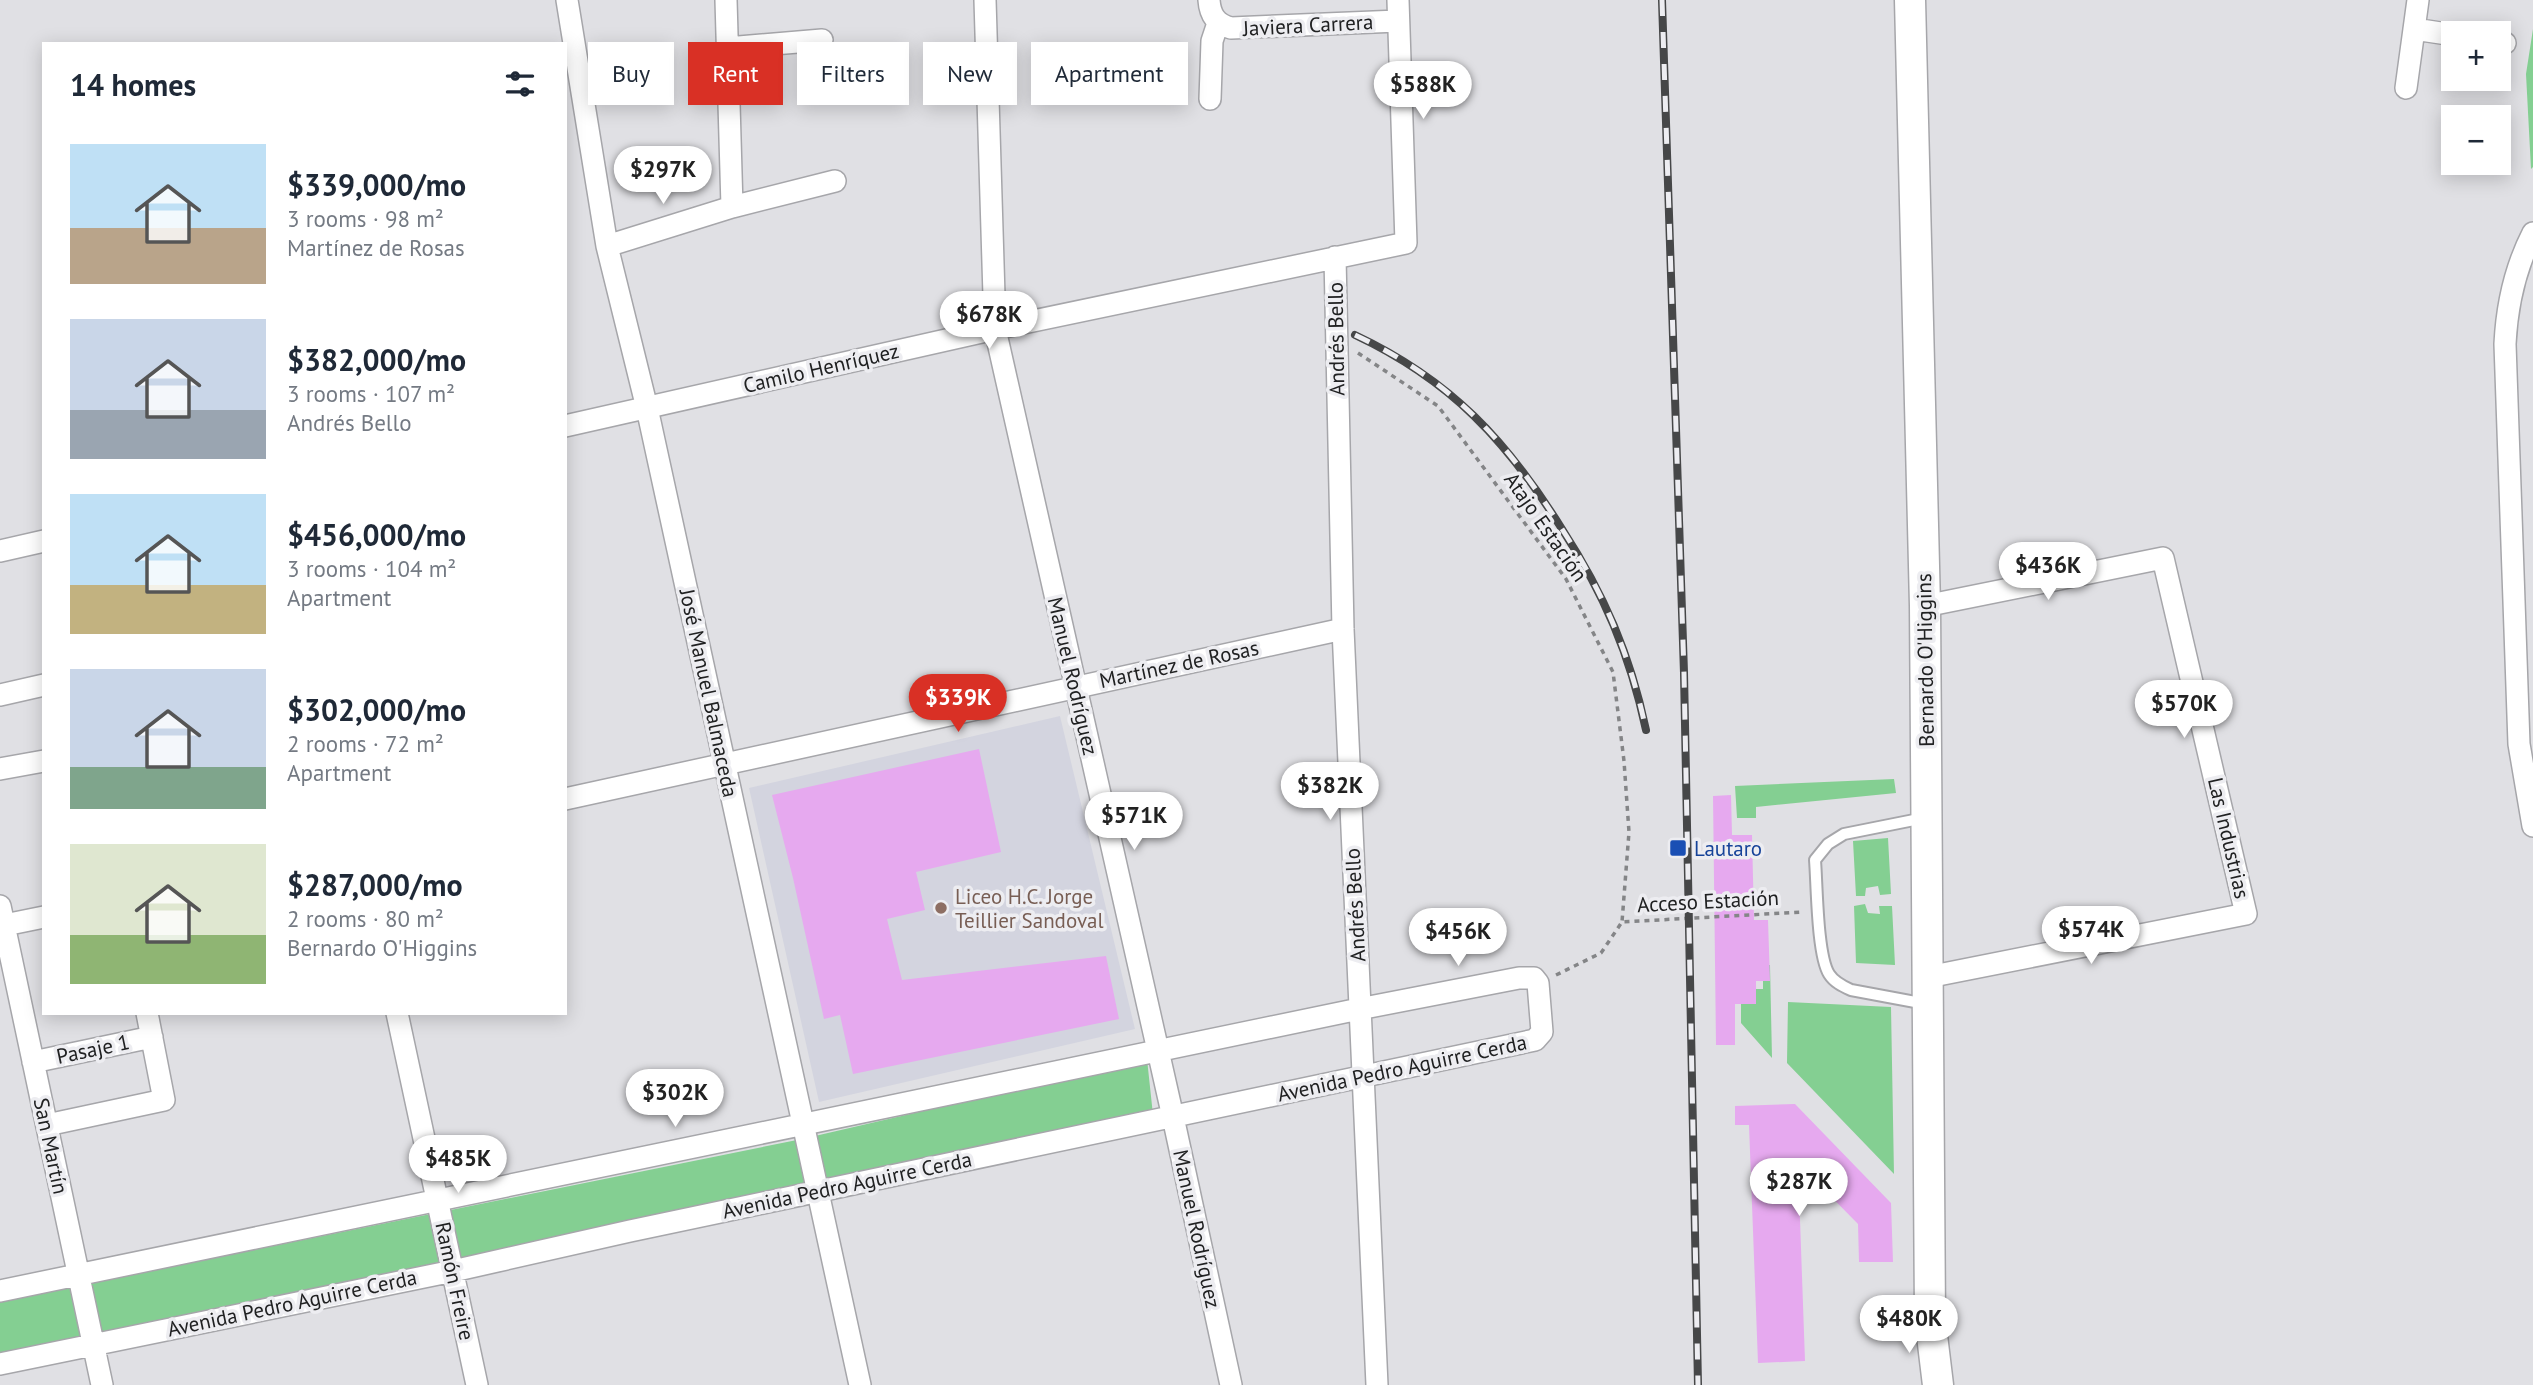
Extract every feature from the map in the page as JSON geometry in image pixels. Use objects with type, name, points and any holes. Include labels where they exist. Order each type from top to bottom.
[{"type":"main road","name":"Bernardo O'Higgins","points":[[1910,0],[1925,606],[1930,1319],[1938,1385]]},
{"type":"main road","name":"Bernardo O'Higgins","points":[[1930,1319],[1960,1385]]},
{"type":"street","name":"José Manuel Balmaceda","points":[[567,0],[607,246],[647,408],[860,1385]]},
{"type":"street","points":[[726,0],[727,42]]},
{"type":"street","name":"Manuel Rodríguez","points":[[985,0],[995,328],[1231,1385]]},
{"type":"street","name":"Javiera Carrera","points":[[1209,0],[1210,12],[1218,23],[1231,28],[1398,10]]},
{"type":"street","points":[[2406,88],[2418,0]]},
{"type":"street","name":"Camilo Henríquez","points":[[567,426],[995,328],[1406,243],[1398,10]]},
{"type":"street","name":"Javiera Carrera","points":[[1210,99],[1212,41],[1218,23]]},
{"type":"street","points":[[2414,29],[2441,33]]},
{"type":"street","points":[[783,43],[822,40]]},
{"type":"street","points":[[729,105],[732,207]]},
{"type":"street","points":[[607,246],[732,207],[835,181]]},
{"type":"street","points":[[2533,233],[2514,282],[2505,344],[2519,744],[2533,826]]},
{"type":"street","name":"Andrés Bello","points":[[1335,257],[1343,629],[1377,1385]]},
{"type":"street","points":[[0,551],[42,541]]},
{"type":"street","name":"Las Industrias","points":[[1925,606],[2163,558],[2246,914],[1928,991]]},
{"type":"street","name":"Martínez de Rosas","points":[[567,800],[1343,629]]},
{"type":"street","points":[[0,695],[42,685]]},
{"type":"street","points":[[0,769],[42,761]]},
{"type":"street","points":[[1,919],[42,916]]},
{"type":"street","name":"San Martín","points":[[1,919],[102,1385]]},
{"type":"street","points":[[0,1291],[1359,1009],[1519,978],[1534,978],[1538,984]]},
{"type":"street","name":"Avenida Pedro Aguirre Cerda","points":[[0,1364],[453,1271],[1535,1040],[1542,1032],[1538,984]]},
{"type":"street","points":[[47,1125],[164,1100],[147,1015]]},
{"type":"street","name":"Ramón Freire","points":[[397,1015],[477,1385]]},
{"type":"street","name":"Pasaje 1","points":[[33,1062],[152,1037]]},
{"type":"lane","points":[[1927,817],[1844,834],[1828,844],[1815,860],[1825,965],[1835,981],[1851,990],[1928,991]]},
{"type":"path","name":"Atajo Estación","points":[[1336,339],[1438,406],[1566,579],[1614,672],[1629,832],[1622,922]]},
{"type":"path","name":"Acceso Estación","points":[[1538,984],[1601,954],[1622,922],[1820,911]]},
{"type":"shaded area","name":"Liceo H.C. Jorge Teillier Sandoval","points":[[1060,716],[1135,1029],[819,1102],[749,788]]},
{"type":"green space","points":[[2533,29],[2533,167],[2531,169],[2526,74]]},
{"type":"green space","points":[[1894,779],[1896,793],[1756,807],[1756,818],[1737,818],[1735,786]]},
{"type":"green space","points":[[1888,838],[1891,894],[1880,895],[1878,886],[1866,888],[1865,896],[1856,896],[1853,841]]},
{"type":"green space","points":[[1865,904],[1868,913],[1880,914],[1879,906],[1892,906],[1895,965],[1856,963],[1854,906]]},
{"type":"green space","points":[[1763,965],[1770,965],[1772,1058],[1741,1023],[1741,989],[1763,989]]},
{"type":"green space","points":[[1788,1002],[1891,1007],[1894,1174],[1787,1063]]},
{"type":"green space","points":[[1147,1059],[1153,1115],[629,1227],[440,1262],[0,1355],[0,1301],[802,1139]]},
{"type":"building","points":[[979,749],[1001,852],[916,872],[925,910],[887,919],[902,980],[1106,956],[1119,1019],[853,1074],[840,1015],[824,1019],[772,795]]},
{"type":"building","points":[[1731,795],[1732,835],[1752,835],[1754,920],[1768,920],[1770,981],[1756,981],[1756,1004],[1735,1004],[1735,1045],[1716,1045],[1713,796]]},
{"type":"building","points":[[1795,1104],[1891,1203],[1893,1262],[1859,1262],[1858,1224],[1798,1163],[1805,1361],[1758,1363],[1749,1125],[1735,1125],[1735,1106]]},
{"type":"railway","points":[[1662,0],[1684,673],[1698,1385]]},
{"type":"railway","points":[[1355,335],[1420,372],[1448,393],[1474,416],[1520,468],[1577,553],[1603,601],[1632,676],[1646,730]]},
{"type":"place","name":"Lautaro","points":[[1678,848]]},
{"type":"place","name":"Liceo H.C. Jorge Teillier Sandoval","points":[[941,908]]}]
